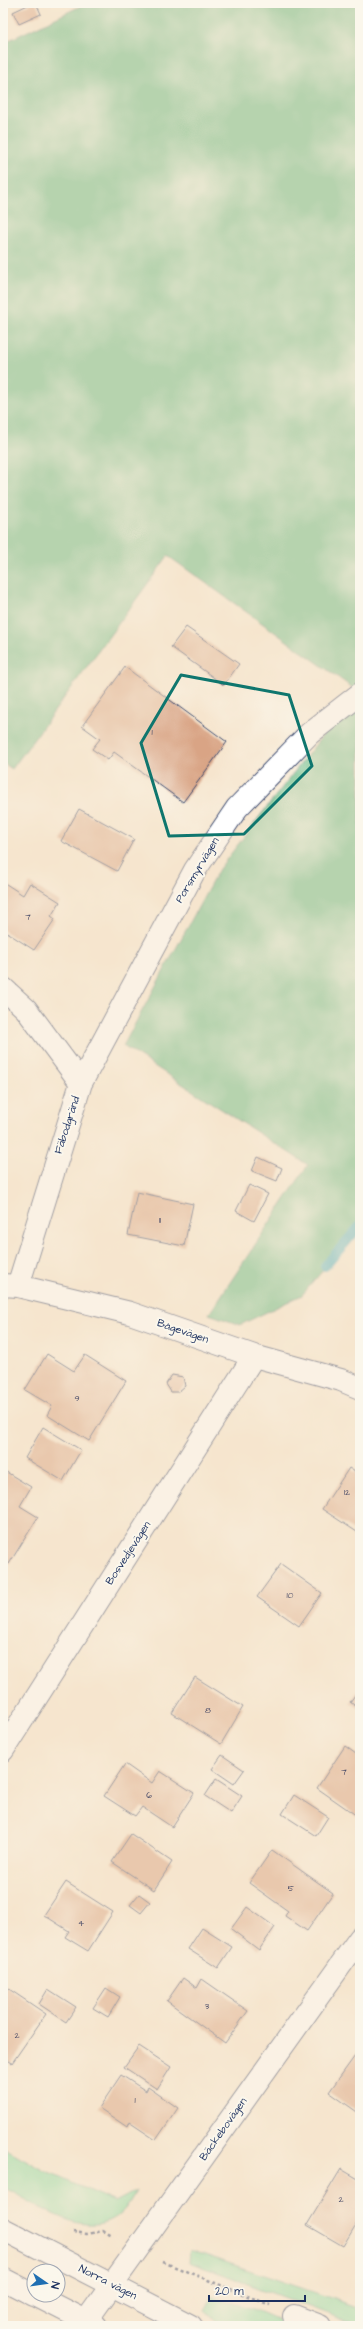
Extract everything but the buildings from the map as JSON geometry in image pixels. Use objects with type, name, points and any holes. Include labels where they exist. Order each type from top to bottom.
[{"type":"street","name":"Porsmyrvägen","points":[[81,1083],[195,870],[237,808],[310,733],[360,694]]},
{"type":"street","name":"Fäbodgränd","points":[[3,988],[26,1009],[81,1083],[10,1285]]},
{"type":"street","name":"Bågevägen","points":[[10,1285],[130,1313],[254,1356],[341,1380],[360,1388]]},
{"type":"street","name":"Bosvedjevägen","points":[[3,1750],[254,1356]]},
{"type":"street","name":"Bäckebovägen","points":[[91,2323],[111,2283],[137,2251],[360,1938]]},
{"type":"street","name":"Norra vägen","points":[[3,2229],[111,2283],[191,2326]]},
{"type":"street","points":[[3,2279],[26,2291]]},
{"type":"street","points":[[50,2303],[91,2323]]},
{"type":"street","points":[[294,2316],[320,2326]]},
{"type":"path","points":[[68,2232],[88,2234],[103,2231],[137,2251],[187,2273],[250,2296],[294,2316]]},
{"type":"highlighted area","points":[[181,675],[289,695],[312,766],[244,834],[169,836],[141,743]]},
{"type":"green space","points":[[87,3],[360,3],[360,1227],[302,1295],[240,1325],[209,1314],[308,1165],[123,1046],[219,869],[357,691],[168,556],[12,769],[3,763],[3,43]]},
{"type":"green space","points":[[3,2147],[47,2172],[115,2202],[136,2191],[123,2212],[107,2222],[92,2224],[76,2222],[45,2210],[3,2187]]},
{"type":"green space","points":[[190,2250],[360,2308],[360,2326],[189,2262]]},
{"type":"green space","points":[[212,2296],[256,2310],[293,2326],[223,2326],[205,2310]]},
{"type":"waterway","points":[[325,1266],[360,1226]]}]
